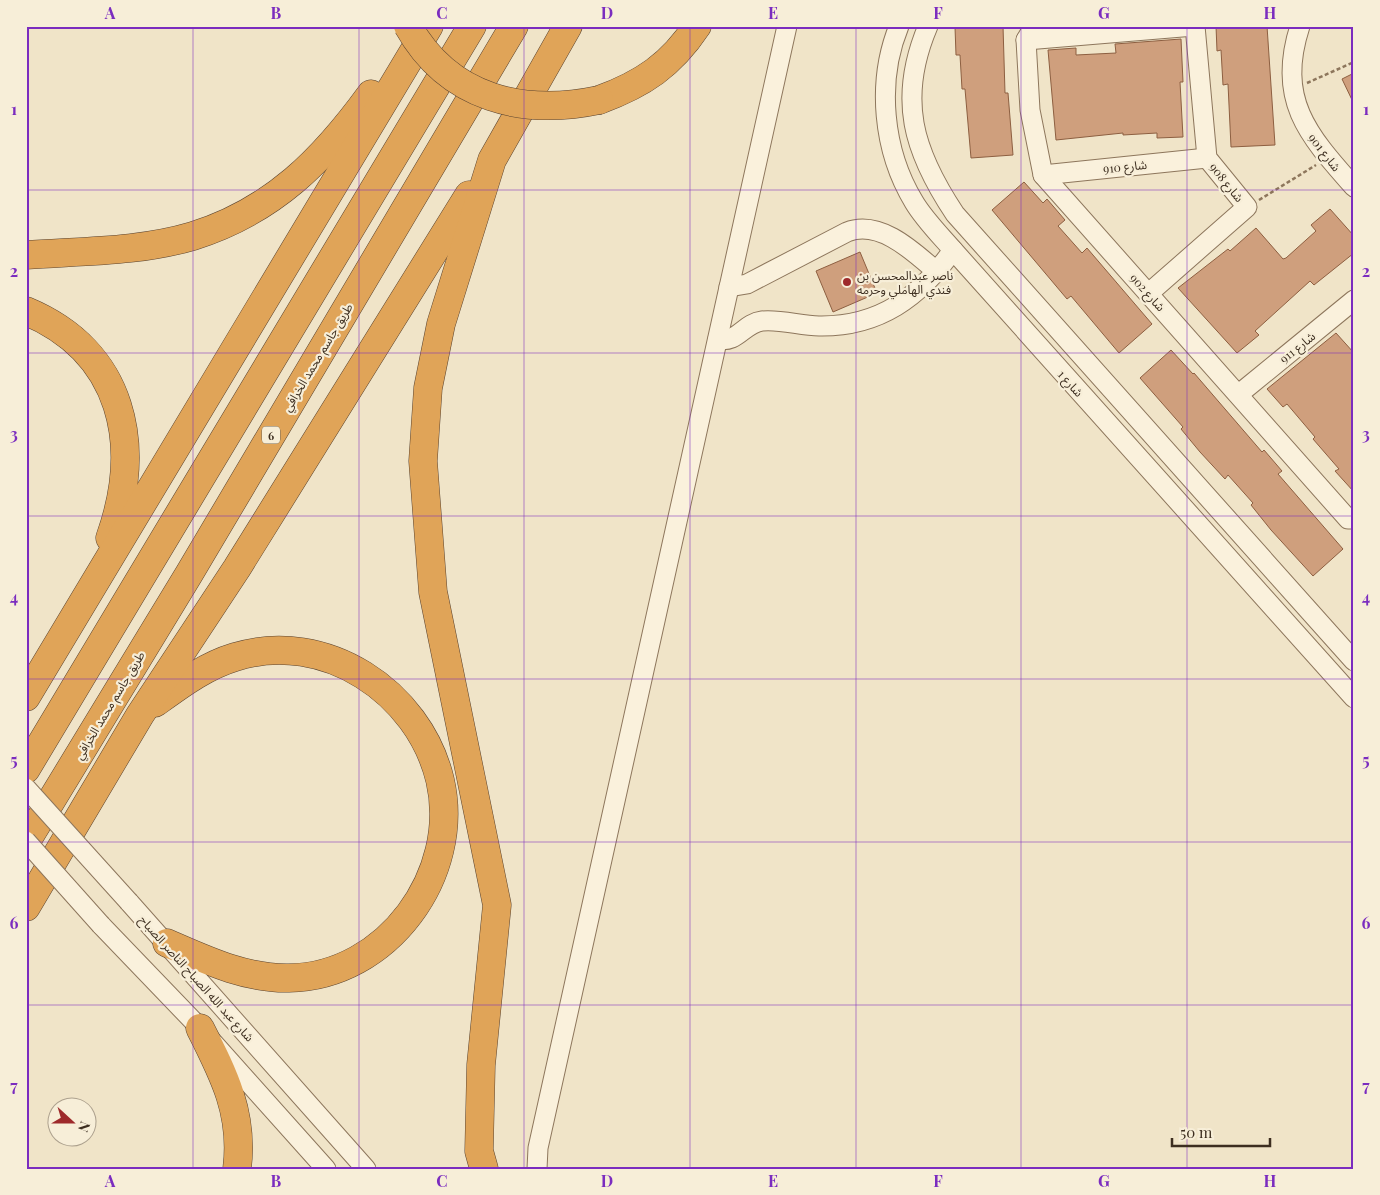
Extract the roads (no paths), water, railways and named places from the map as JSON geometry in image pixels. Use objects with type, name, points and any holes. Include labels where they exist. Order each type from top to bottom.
[{"type":"highway","points":[[408,26],[423,49],[451,75],[498,100],[534,107],[571,106],[599,100],[631,89],[660,68],[685,44],[697,26]]},
{"type":"highway","points":[[26,255],[151,244],[192,236],[252,209],[290,186],[320,159],[353,120],[420,26]]},
{"type":"highway","points":[[26,697],[429,26]]},
{"type":"highway","points":[[26,769],[472,26]]},
{"type":"highway","name":"طريق جاسم محمد الخرافي","points":[[26,841],[189,574],[514,26]]},
{"type":"highway","points":[[26,907],[140,715],[242,560],[492,160],[568,26]]},
{"type":"highway","points":[[484,1169],[479,1152],[481,1065],[498,905],[433,592],[423,461],[428,388],[441,324],[492,160]]},
{"type":"highway","points":[[26,311],[69,336],[94,361],[112,392],[123,422],[126,454],[122,498],[92,587]]},
{"type":"highway","points":[[140,715],[198,673],[236,656],[281,651],[320,656],[340,662],[371,679],[403,707],[429,748],[443,797],[440,845],[433,872],[421,898],[402,925],[378,947],[346,966],[306,977],[271,977],[232,969],[167,943]]},
{"type":"highway","points":[[200,1028],[225,1078],[230,1094],[239,1147],[236,1169]]},
{"type":"street","points":[[537,1169],[538,1148],[787,26]]},
{"type":"street","name":"شارع 1","points":[[899,26],[886,67],[886,105],[889,136],[900,173],[915,203],[953,250],[1354,698]]},
{"type":"street","name":"شارع 1","points":[[928,26],[914,73],[911,103],[916,138],[925,164],[938,189],[955,214],[1204,495],[1346,645],[1354,661]]},
{"type":"street","points":[[1043,175],[1030,110],[1030,33],[1194,26]]},
{"type":"street","name":"شارع 908","points":[[1149,293],[1247,207],[1207,158],[1194,26]]},
{"type":"street","name":"شارع 901","points":[[1300,26],[1294,45],[1292,74],[1294,89],[1304,122],[1316,143],[1354,187]]},
{"type":"street","name":"شارع 910","points":[[1043,175],[1207,158]]},
{"type":"street","name":"شارع 902","points":[[1043,175],[1240,394],[1348,519],[1354,519]]},
{"type":"street","points":[[730,287],[747,284],[841,235],[858,229],[870,230],[890,237],[908,248],[937,272]]},
{"type":"street","points":[[718,339],[733,339],[746,328],[759,322],[820,326],[860,321],[885,312],[908,299],[937,272],[953,250]]},
{"type":"street","name":"شارع 911","points":[[1240,394],[1351,309]]},
{"type":"street","points":[[1137,457],[1146,454],[1154,455],[1178,478],[1204,495]]},
{"type":"street","name":"شارع عبد الله الصباح الناصر الصباح","points":[[26,788],[167,943],[366,1169]]},
{"type":"street","points":[[26,841],[101,925],[200,1028],[326,1169]]},
{"type":"place","name":"ناصر عبدالمحسن بن فندي الهاملي وحرمه","points":[[847,282]]}]
